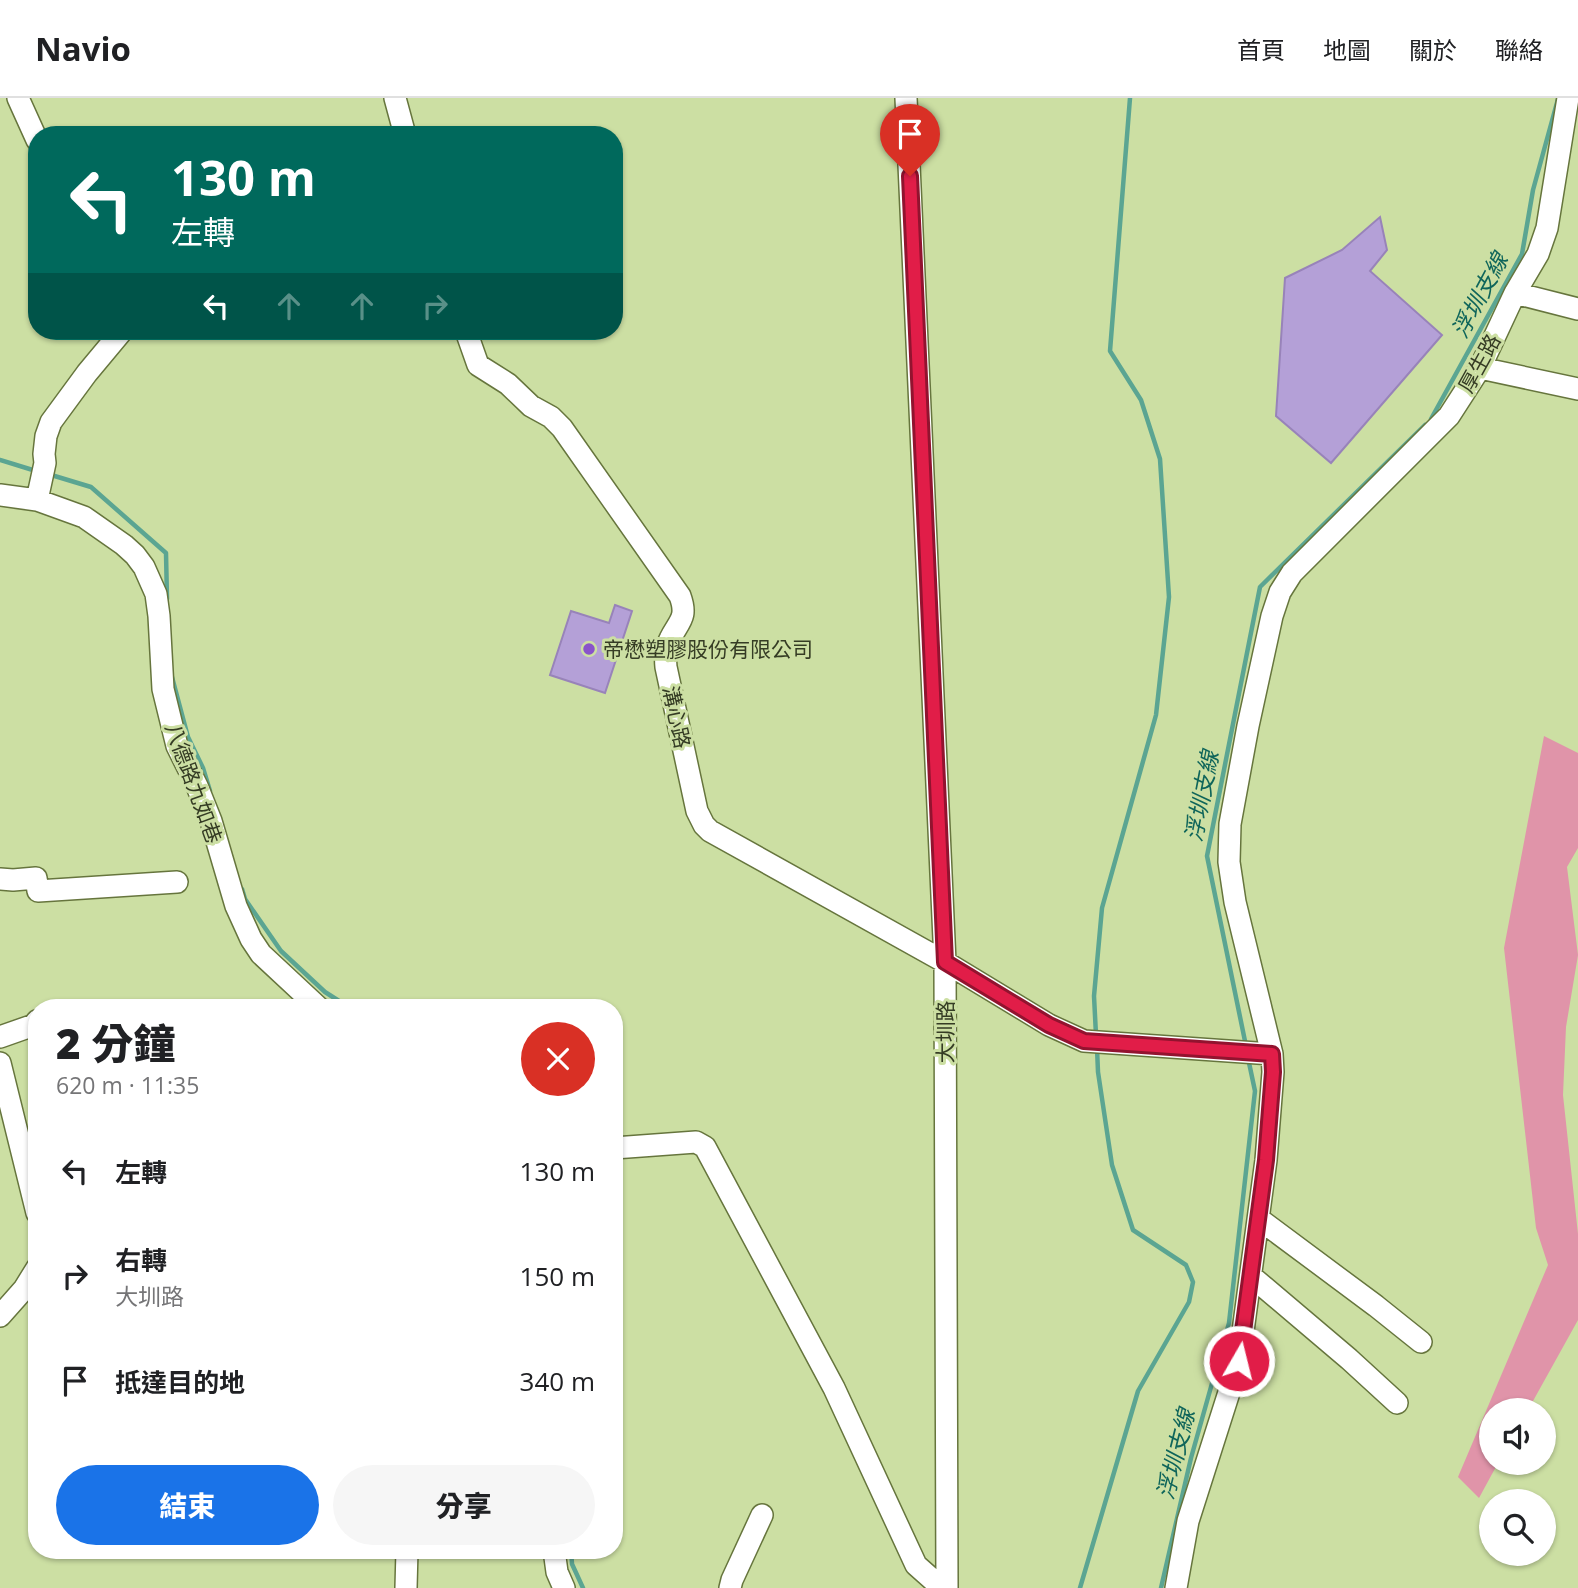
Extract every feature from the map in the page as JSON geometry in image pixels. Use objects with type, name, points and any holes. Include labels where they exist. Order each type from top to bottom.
[{"type":"street","points":[[18,98],[31,126]]},
{"type":"street","points":[[395,98],[403,126]]},
{"type":"street","name":"大圳路","points":[[906,98],[945,962],[944,1588]]},
{"type":"street","name":"厚生路","points":[[1176,1588],[1188,1521],[1239,1361],[1266,1160],[1273,1072],[1255,1053],[1231,882],[1229,843],[1230,824],[1272,616],[1280,592],[1292,573],[1439,427],[1480,368],[1515,293],[1538,254],[1547,228],[1568,98]]},
{"type":"street","points":[[1515,293],[1578,309]]},
{"type":"street","points":[[38,492],[45,463],[44,445],[51,422],[114,340]]},
{"type":"street","name":"溝心路","points":[[469,340],[478,365],[508,384],[531,406],[551,417],[562,428],[680,596],[682,617],[667,647],[666,667],[697,811],[704,825],[945,962],[1049,1025],[1084,1041],[1255,1053]]},
{"type":"street","points":[[1480,368],[1578,389]]},
{"type":"street","name":"八德路九如巷","points":[[0,495],[38,492],[84,517],[124,545],[135,555],[147,573],[156,594],[163,690],[177,746],[211,821],[236,906],[261,954],[309,999]]},
{"type":"street","points":[[0,879],[36,878],[37,891],[177,882]]},
{"type":"street","points":[[0,1037],[28,1027]]},
{"type":"street","points":[[0,1063],[28,1177]]},
{"type":"street","points":[[623,1147],[696,1142],[705,1147],[834,1388],[916,1565],[944,1588]]},
{"type":"street","points":[[1259,1219],[1420,1342]]},
{"type":"street","points":[[1251,1276],[1397,1403]]},
{"type":"street","points":[[0,1316],[28,1283]]},
{"type":"street","points":[[730,1588],[762,1515]]},
{"type":"street","points":[[405,1588],[407,1559]]},
{"type":"street","points":[[555,1559],[564,1588]]},
{"type":"shaded area","points":[[1544,736],[1578,753],[1578,848],[1567,867],[1578,955],[1566,1027],[1563,1095],[1578,1234],[1578,1320],[1535,1398],[1492,1398],[1548,1265],[1536,1228],[1504,948]]},
{"type":"shaded area","points":[[1479,1428],[1479,1475],[1491,1475],[1484,1489],[1479,1489],[1479,1498],[1458,1477]]},
{"type":"building","points":[[1380,217],[1387,250],[1370,271],[1442,335],[1331,463],[1276,416],[1285,278],[1342,250]]},
{"type":"building","name":"帝懋塑膠股份有限公司","points":[[615,605],[632,611],[605,693],[550,675],[571,611],[609,623]]},
{"type":"waterway","points":[[1096,1035],[1094,996],[1102,908],[1156,715],[1169,597],[1160,459],[1141,400],[1110,351],[1130,98]]},
{"type":"waterway","name":"浮圳支線","points":[[1431,419],[1522,254],[1533,190],[1558,99]]},
{"type":"waterway","name":"浮圳支線","points":[[1246,1046],[1207,856],[1260,587],[1425,425]]},
{"type":"waterway","points":[[0,460],[36,471]]},
{"type":"waterway","points":[[48,474],[91,487],[166,553],[167,599]]},
{"type":"waterway","points":[[172,677],[188,737],[203,768],[210,791]]},
{"type":"waterway","points":[[242,889],[245,899],[281,951],[336,999]]},
{"type":"waterway","points":[[1080,1588],[1138,1391],[1189,1302],[1193,1282],[1186,1265],[1133,1230],[1112,1165],[1097,1048]]},
{"type":"waterway","name":"浮圳支線","points":[[1161,1588],[1191,1458],[1229,1323],[1255,1091],[1248,1058]]},
{"type":"waterway","points":[[572,1559],[583,1588]]},
{"type":"place","name":"帝懋塑膠股份有限公司","points":[[589,649]]},
{"type":"route","points":[[910,176],[945,962],[1049,1025],[1084,1041],[1272,1054],[1266,1160],[1239,1361]]}]
